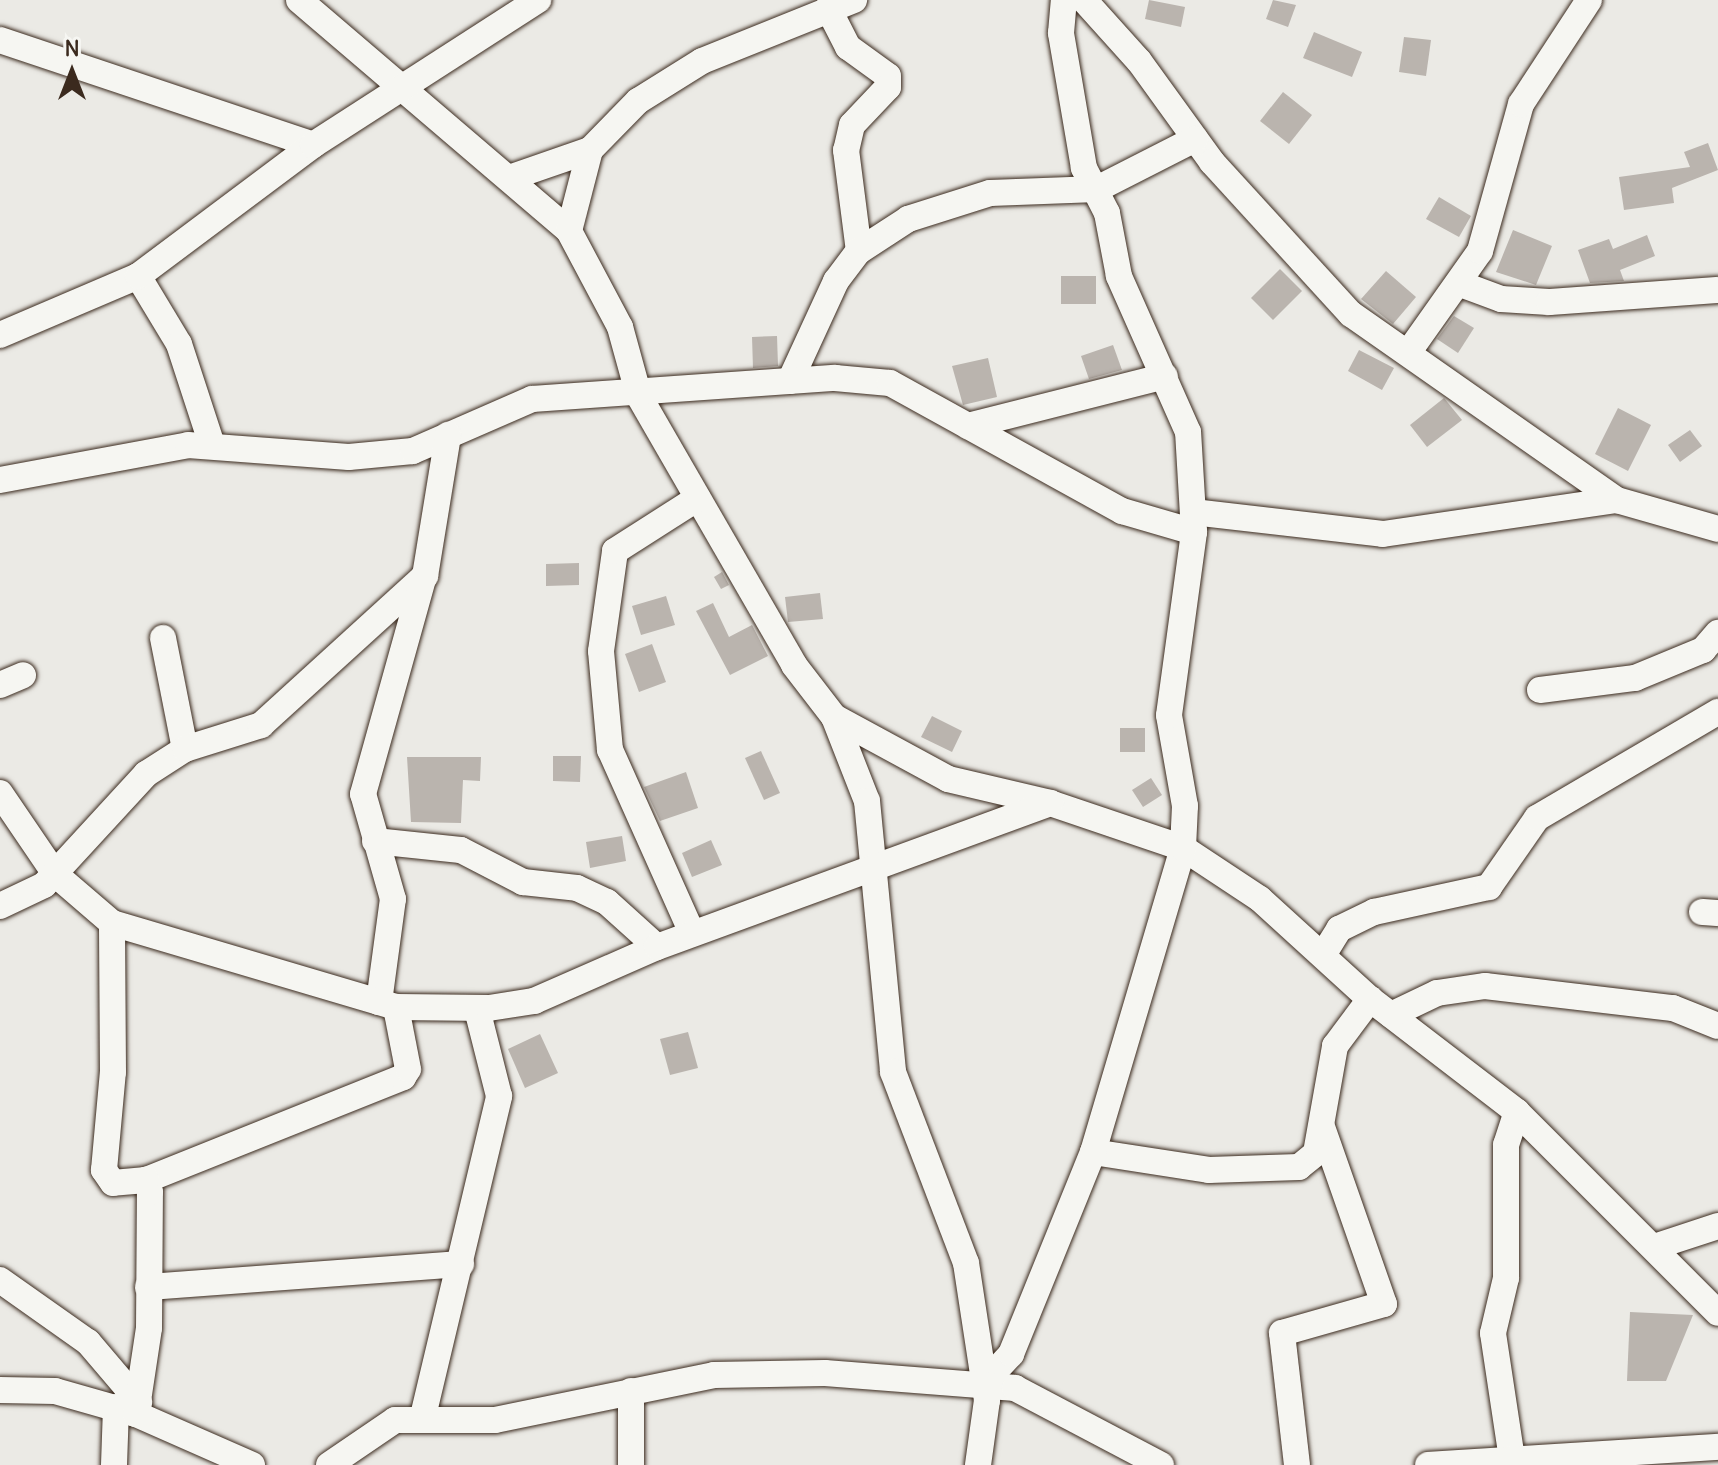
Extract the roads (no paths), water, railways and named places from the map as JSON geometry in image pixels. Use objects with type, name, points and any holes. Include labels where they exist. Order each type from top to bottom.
[{"type":"street","points":[[299,0],[569,231],[620,327],[639,396],[794,665],[834,717],[867,801],[876,865],[893,1072],[957,1226],[986,1383],[978,1465]]},
{"type":"street","points":[[509,178],[590,150],[638,101],[702,61],[854,0]]},
{"type":"street","points":[[986,1383],[1011,1354],[1093,1152],[1183,848],[1185,806],[1169,715],[1194,522],[1188,432],[1119,276],[1097,189],[1084,168],[1061,33],[1064,0]]},
{"type":"street","points":[[1084,0],[1316,283],[1617,500],[1718,529]]},
{"type":"street","points":[[1410,350],[1458,283],[1496,214],[1521,104],[1589,0]]},
{"type":"street","points":[[5,323],[138,276],[313,145],[403,92],[525,4]]},
{"type":"street","points":[[828,8],[848,47],[888,76],[888,87],[852,125],[846,150],[859,251]]},
{"type":"street","points":[[0,40],[313,145]]},
{"type":"street","points":[[790,381],[836,281],[859,251],[908,219],[990,193],[1097,189],[1195,139]]},
{"type":"street","points":[[569,231],[590,150]]},
{"type":"street","points":[[138,276],[179,344],[212,445]]},
{"type":"street","points":[[1458,283],[1501,299],[1549,302],[1718,290]]},
{"type":"street","points":[[968,426],[1165,376]]},
{"type":"street","points":[[0,480],[212,445],[349,457],[413,451],[532,399],[639,396],[790,381],[890,383],[1122,511],[1194,522],[1383,534],[1617,500]]},
{"type":"street","points":[[112,923],[113,1072],[104,1170],[113,1183],[146,1180],[403,1077],[408,1069],[388,1004],[393,899],[363,794],[425,576],[448,435]]},
{"type":"street","points":[[692,933],[610,750],[601,651],[615,551],[698,498]]},
{"type":"street","points":[[0,906],[55,874],[116,799],[185,749],[261,725],[425,576]]},
{"type":"street","points":[[1540,690],[1635,678],[1703,650],[1718,633]]},
{"type":"street","points":[[163,638],[185,749]]},
{"type":"street","points":[[1323,955],[1339,929],[1374,912],[1489,887],[1537,818],[1718,712]]},
{"type":"street","points":[[834,717],[948,779],[1050,803],[1183,848],[1260,899],[1380,1007],[1517,1112],[1718,1313]]},
{"type":"street","points":[[0,793],[55,874],[112,923],[388,1004],[477,1009],[534,1001],[692,933],[1050,803]]},
{"type":"street","points":[[375,841],[461,850],[523,882],[577,888],[607,902],[657,947]]},
{"type":"street","points":[[1093,1152],[1209,1170],[1299,1167],[1316,1153],[1335,1046],[1380,1007],[1437,993],[1485,986],[1624,1000],[1715,1021]]},
{"type":"street","points":[[423,1416],[499,1096],[477,1009]]},
{"type":"street","points":[[1512,1459],[1493,1333],[1506,1278],[1506,1145],[1517,1112]]},
{"type":"street","points":[[1297,1465],[1282,1333],[1384,1304],[1322,1127]]},
{"type":"street","points":[[114,1465],[130,1408],[148,1287],[146,1180]]},
{"type":"street","points":[[1654,1247],[1718,1226]]},
{"type":"street","points":[[148,1287],[461,1264]]},
{"type":"street","points":[[0,1280],[88,1342],[130,1408]]},
{"type":"street","points":[[329,1465],[395,1420],[423,1416],[495,1420],[714,1375],[809,1373],[986,1383],[1015,1388],[1065,1410],[1161,1465]]},
{"type":"street","points":[[0,1390],[55,1391],[130,1408],[252,1465]]},
{"type":"street","points":[[631,1391],[631,1465]]},
{"type":"street","points":[[1428,1465],[1718,1447]]}]
